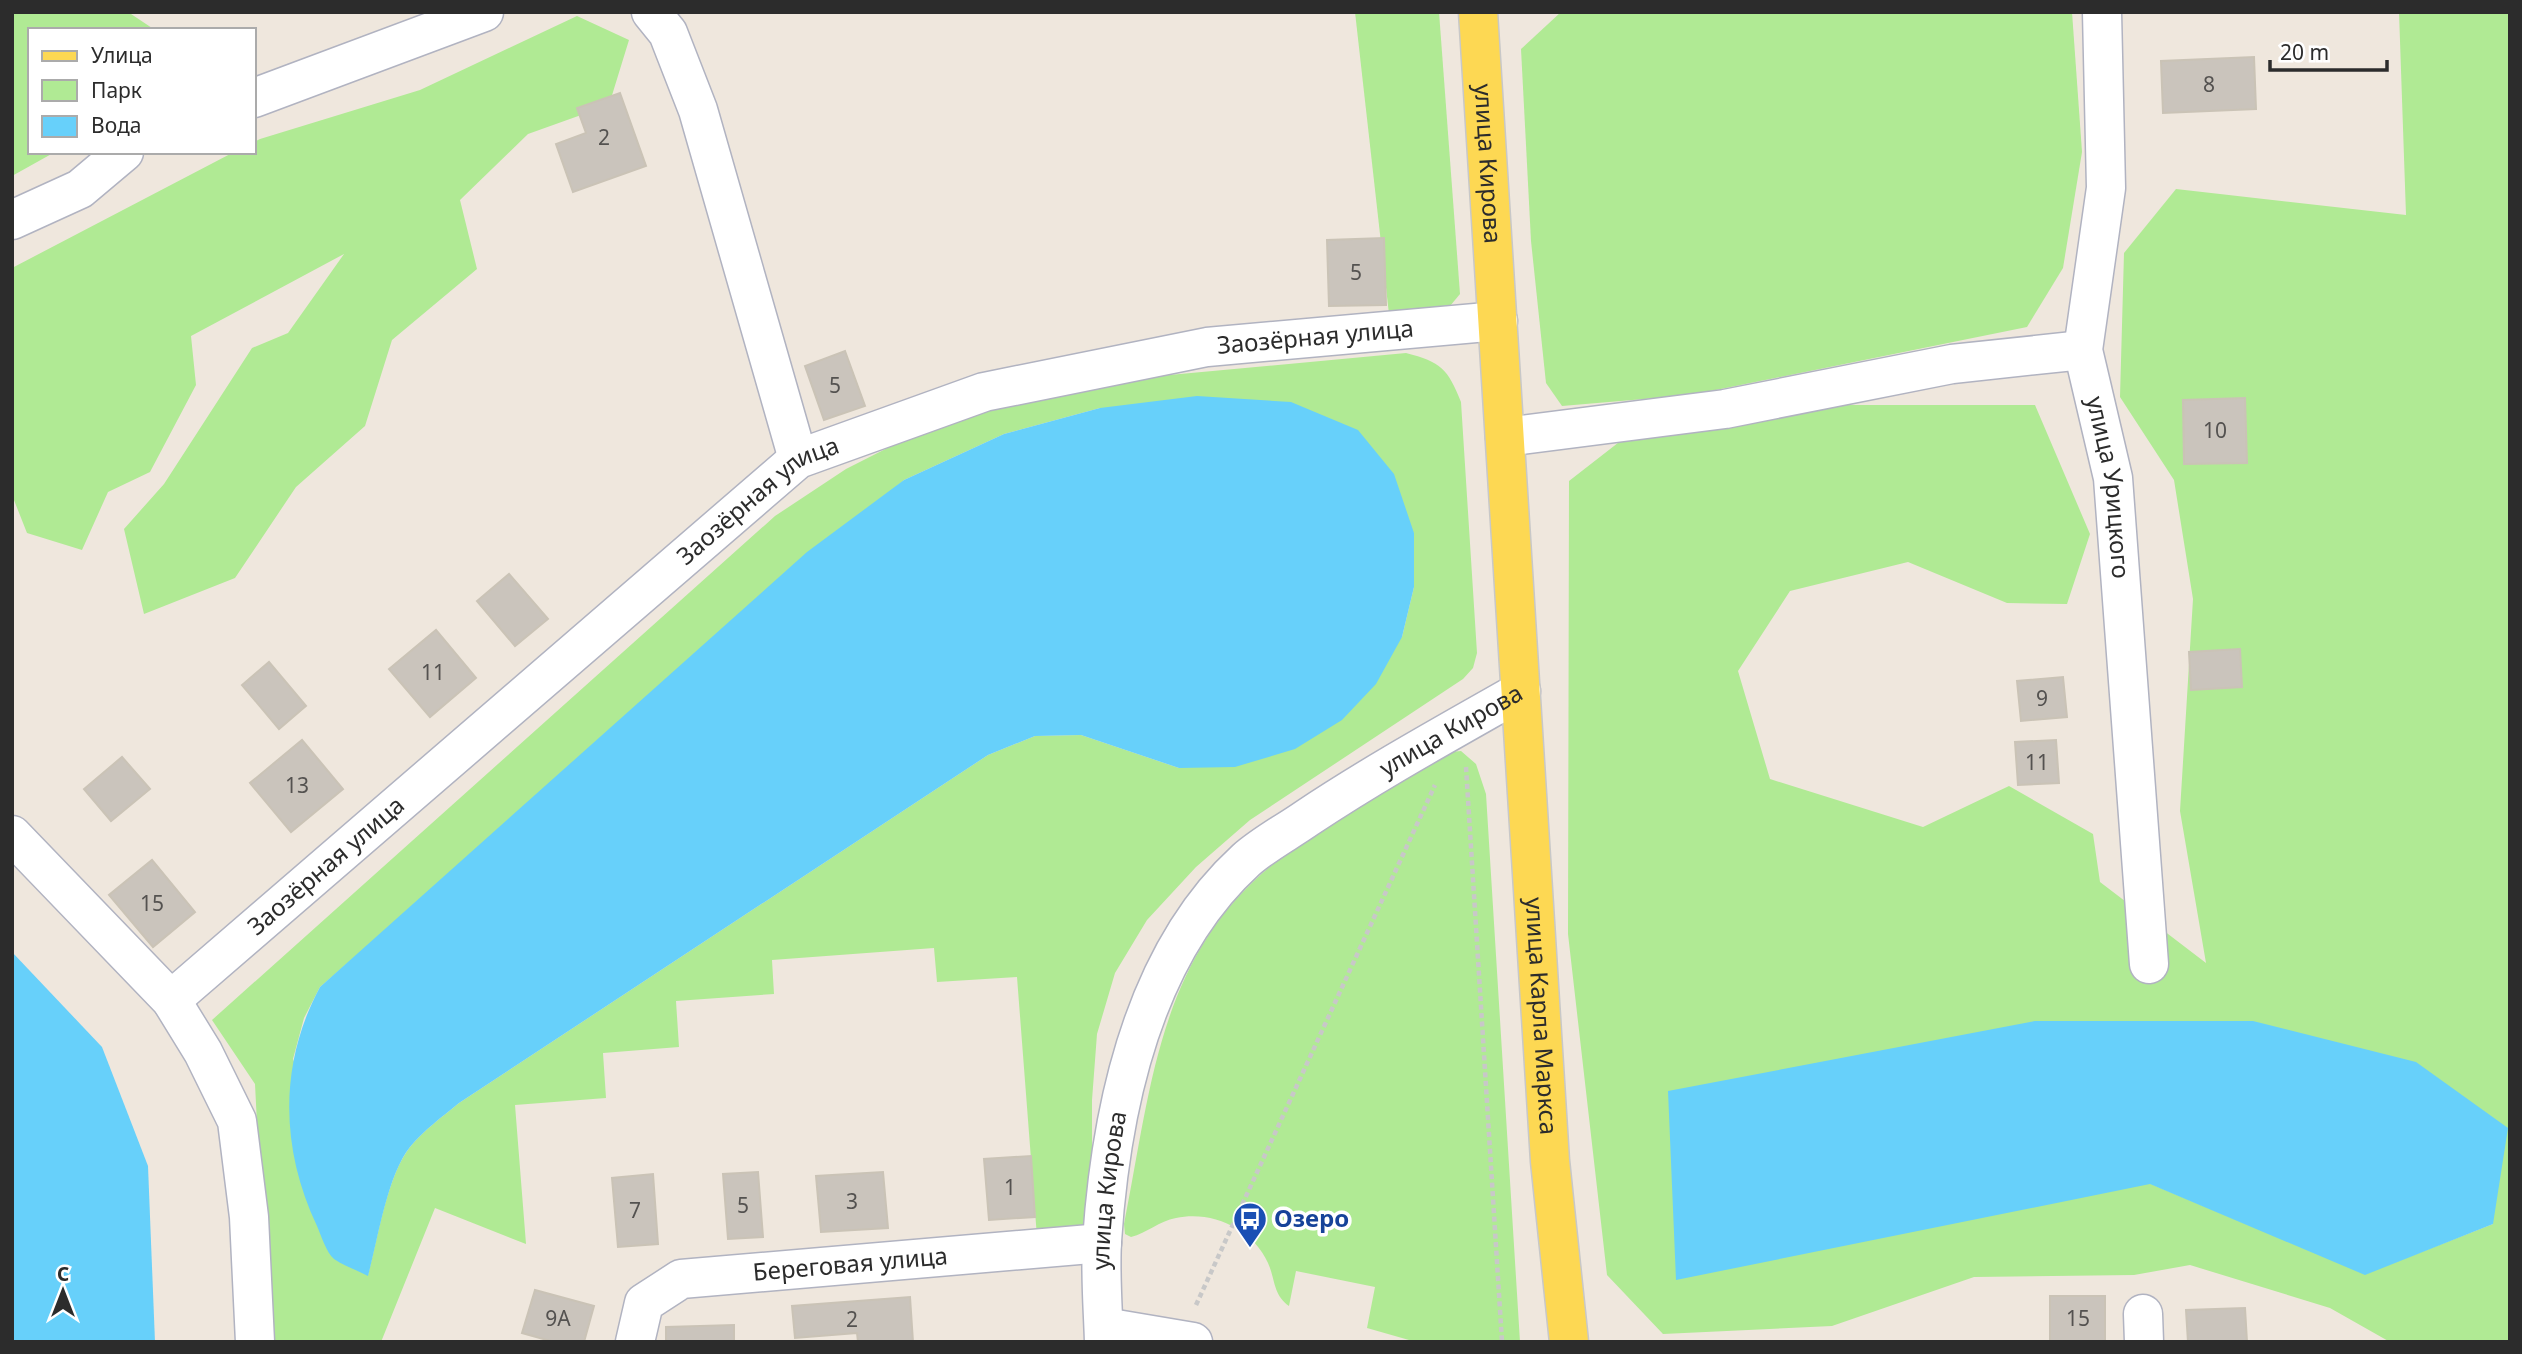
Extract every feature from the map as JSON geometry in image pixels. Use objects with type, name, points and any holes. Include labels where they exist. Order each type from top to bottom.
[{"type":"main road","name":"улица Кирова","points":[[1478,12],[1521,691]]},
{"type":"main road","name":"улица Карла Маркса","points":[[1521,691],[1550,1161],[1569,1342]]},
{"type":"street","points":[[256,96],[484,12]]},
{"type":"street","points":[[651,12],[668,33],[698,110],[798,459]]},
{"type":"street","name":"улица Урицкого","points":[[2102,12],[2106,188],[2082,350],[2113,478],[2149,964]]},
{"type":"street","points":[[12,220],[80,189],[122,154]]},
{"type":"street","name":"Заозёрная улица","points":[[171,1000],[798,459],[984,392],[1207,347],[1498,321]]},
{"type":"street","points":[[1505,437],[1725,409],[1952,364],[2082,350]]},
{"type":"street","name":"улица Кирова","points":[[1104,1334],[1102,1243],[1115,1132],[1132,1057],[1164,974],[1181,940],[1211,895],[1248,858],[1338,798],[1521,691]]},
{"type":"street","points":[[12,835],[171,1000],[203,1052],[237,1121],[249,1217],[255,1342]]},
{"type":"street","name":"Береговая улица","points":[[635,1342],[644,1303],[681,1279],[1102,1243]]},
{"type":"street","points":[[1104,1334],[1187,1341]]},
{"type":"path","points":[[1187,1341],[1464,724]]},
{"type":"path","points":[[1464,724],[1502,1342]]},
{"type":"green space","points":[[12,12],[128,12],[152,28],[28,28],[28,154],[51,154],[12,176]]},
{"type":"green space","points":[[1355,12],[1439,12],[1460,294],[1450,306],[1389,314]]},
{"type":"green space","points":[[1561,12],[2072,12],[2082,152],[2063,268],[2027,327],[1691,395],[1562,406],[1546,383],[1531,241],[1521,49]]},
{"type":"green space","points":[[2399,12],[2510,12],[2510,1342],[2390,1342],[2330,1308],[2190,1265],[2134,1275],[1974,1277],[1832,1326],[1663,1334],[1607,1275],[1568,934],[1569,481],[1623,439],[1810,405],[2035,405],[2090,534],[2067,604],[2007,603],[1908,562],[1790,591],[1738,671],[1770,779],[1923,827],[2009,786],[2093,834],[2100,882],[2206,963],[2180,811],[2193,599],[2174,480],[2120,397],[2124,253],[2176,189],[2406,215]],"holes":[[[2151,1184],[2493,1224],[2365,1274]]]},
{"type":"green space","points":[[577,16],[629,40],[609,105],[528,134],[460,200],[477,269],[392,340],[365,426],[296,487],[235,578],[144,614],[124,529],[164,484],[252,348],[288,333],[344,254],[191,336],[196,385],[150,472],[108,492],[82,550],[27,533],[12,495],[12,268],[230,154],[256,154],[256,141],[260,139],[420,90]]},
{"type":"green space","points":[[1406,353],[1442,368],[1461,402],[1477,653],[1473,668],[1463,679],[1250,820],[1196,867],[1147,920],[1115,973],[1097,1034],[1092,1100],[1092,1233],[1037,1237],[1017,977],[937,982],[934,948],[772,960],[774,994],[676,1001],[679,1047],[603,1053],[606,1098],[515,1105],[526,1244],[435,1208],[381,1342],[268,1342],[255,1084],[212,1020],[775,516],[846,469],[921,431],[1083,383]],"holes":[[[1100,408],[1414,533],[1414,587],[1402,637],[1179,768],[1081,735],[1035,736],[988,755],[459,1103],[421,1135],[402,1159],[389,1190],[368,1275],[293,1059],[304,1018],[320,987],[904,480],[1004,434]]]},
{"type":"green space","points":[[1461,751],[1476,764],[1486,794],[1520,1342],[1416,1342],[1367,1328],[1375,1287],[1296,1271],[1289,1306],[1277,1292],[1268,1263],[1261,1251],[1252,1240],[1230,1225],[1190,1216],[1170,1220],[1131,1237],[1125,1234],[1124,1224],[1142,1124],[1165,1029],[1182,984],[1205,941],[1234,902],[1278,860],[1440,753]]},
{"type":"water","points":[[1197,396],[1291,402],[1358,430],[1394,474],[1414,533],[1414,587],[1402,637],[1376,684],[1342,720],[1295,749],[1235,767],[1179,768],[1081,735],[1035,736],[988,755],[459,1103],[421,1135],[402,1159],[389,1191],[368,1276],[334,1259],[324,1243],[296,1166],[289,1106],[297,1045],[320,987],[807,552],[904,480],[1004,434],[1100,408]]},
{"type":"water","points":[[12,952],[102,1047],[148,1166],[155,1342],[12,1342]]},
{"type":"water","points":[[2035,1021],[2253,1021],[2416,1062],[2508,1128],[2493,1224],[2365,1275],[2150,1184],[1676,1280],[1668,1091]]},
{"type":"building","points":[[2254,57],[2256,109],[2163,113],[2161,61]]},
{"type":"building","points":[[620,93],[646,166],[573,192],[556,144],[586,133],[577,108]]},
{"type":"building","points":[[1384,238],[1386,305],[1329,306],[1327,240]]},
{"type":"building","points":[[845,351],[865,406],[824,420],[805,366]]},
{"type":"building","points":[[2245,398],[2247,463],[2184,464],[2183,400]]},
{"type":"building","points":[[509,574],[548,619],[515,646],[477,601]]},
{"type":"building","points":[[436,630],[476,678],[430,717],[389,669]]},
{"type":"building","points":[[2240,649],[2242,687],[2191,690],[2189,652]]},
{"type":"building","points":[[269,662],[306,706],[279,729],[242,685]]},
{"type":"building","points":[[2063,677],[2067,717],[2021,721],[2017,681]]},
{"type":"building","points":[[302,740],[343,789],[291,832],[250,783]]},
{"type":"building","points":[[2056,740],[2059,783],[2018,785],[2015,742]]},
{"type":"building","points":[[122,757],[150,789],[111,821],[84,789]]},
{"type":"building","points":[[152,860],[195,912],[153,947],[109,895]]},
{"type":"building","points":[[1031,1156],[1035,1217],[989,1220],[984,1159]]},
{"type":"building","points":[[758,1172],[763,1237],[728,1239],[723,1174]]},
{"type":"building","points":[[883,1172],[888,1228],[821,1232],[816,1176]]},
{"type":"building","points":[[653,1174],[658,1244],[618,1247],[612,1178]]},
{"type":"building","points":[[535,1290],[594,1306],[584,1342],[554,1342],[522,1333]]},
{"type":"building","points":[[2050,1296],[2105,1296],[2105,1342],[2050,1342]]},
{"type":"building","points":[[910,1297],[913,1342],[858,1342],[857,1333],[795,1338],[792,1306]]},
{"type":"building","points":[[2245,1308],[2247,1342],[2188,1342],[2186,1310]]},
{"type":"building","points":[[734,1325],[734,1342],[666,1342],[666,1327]]},
{"type":"place","name":"Озеро","points":[[1250,1249]]}]
